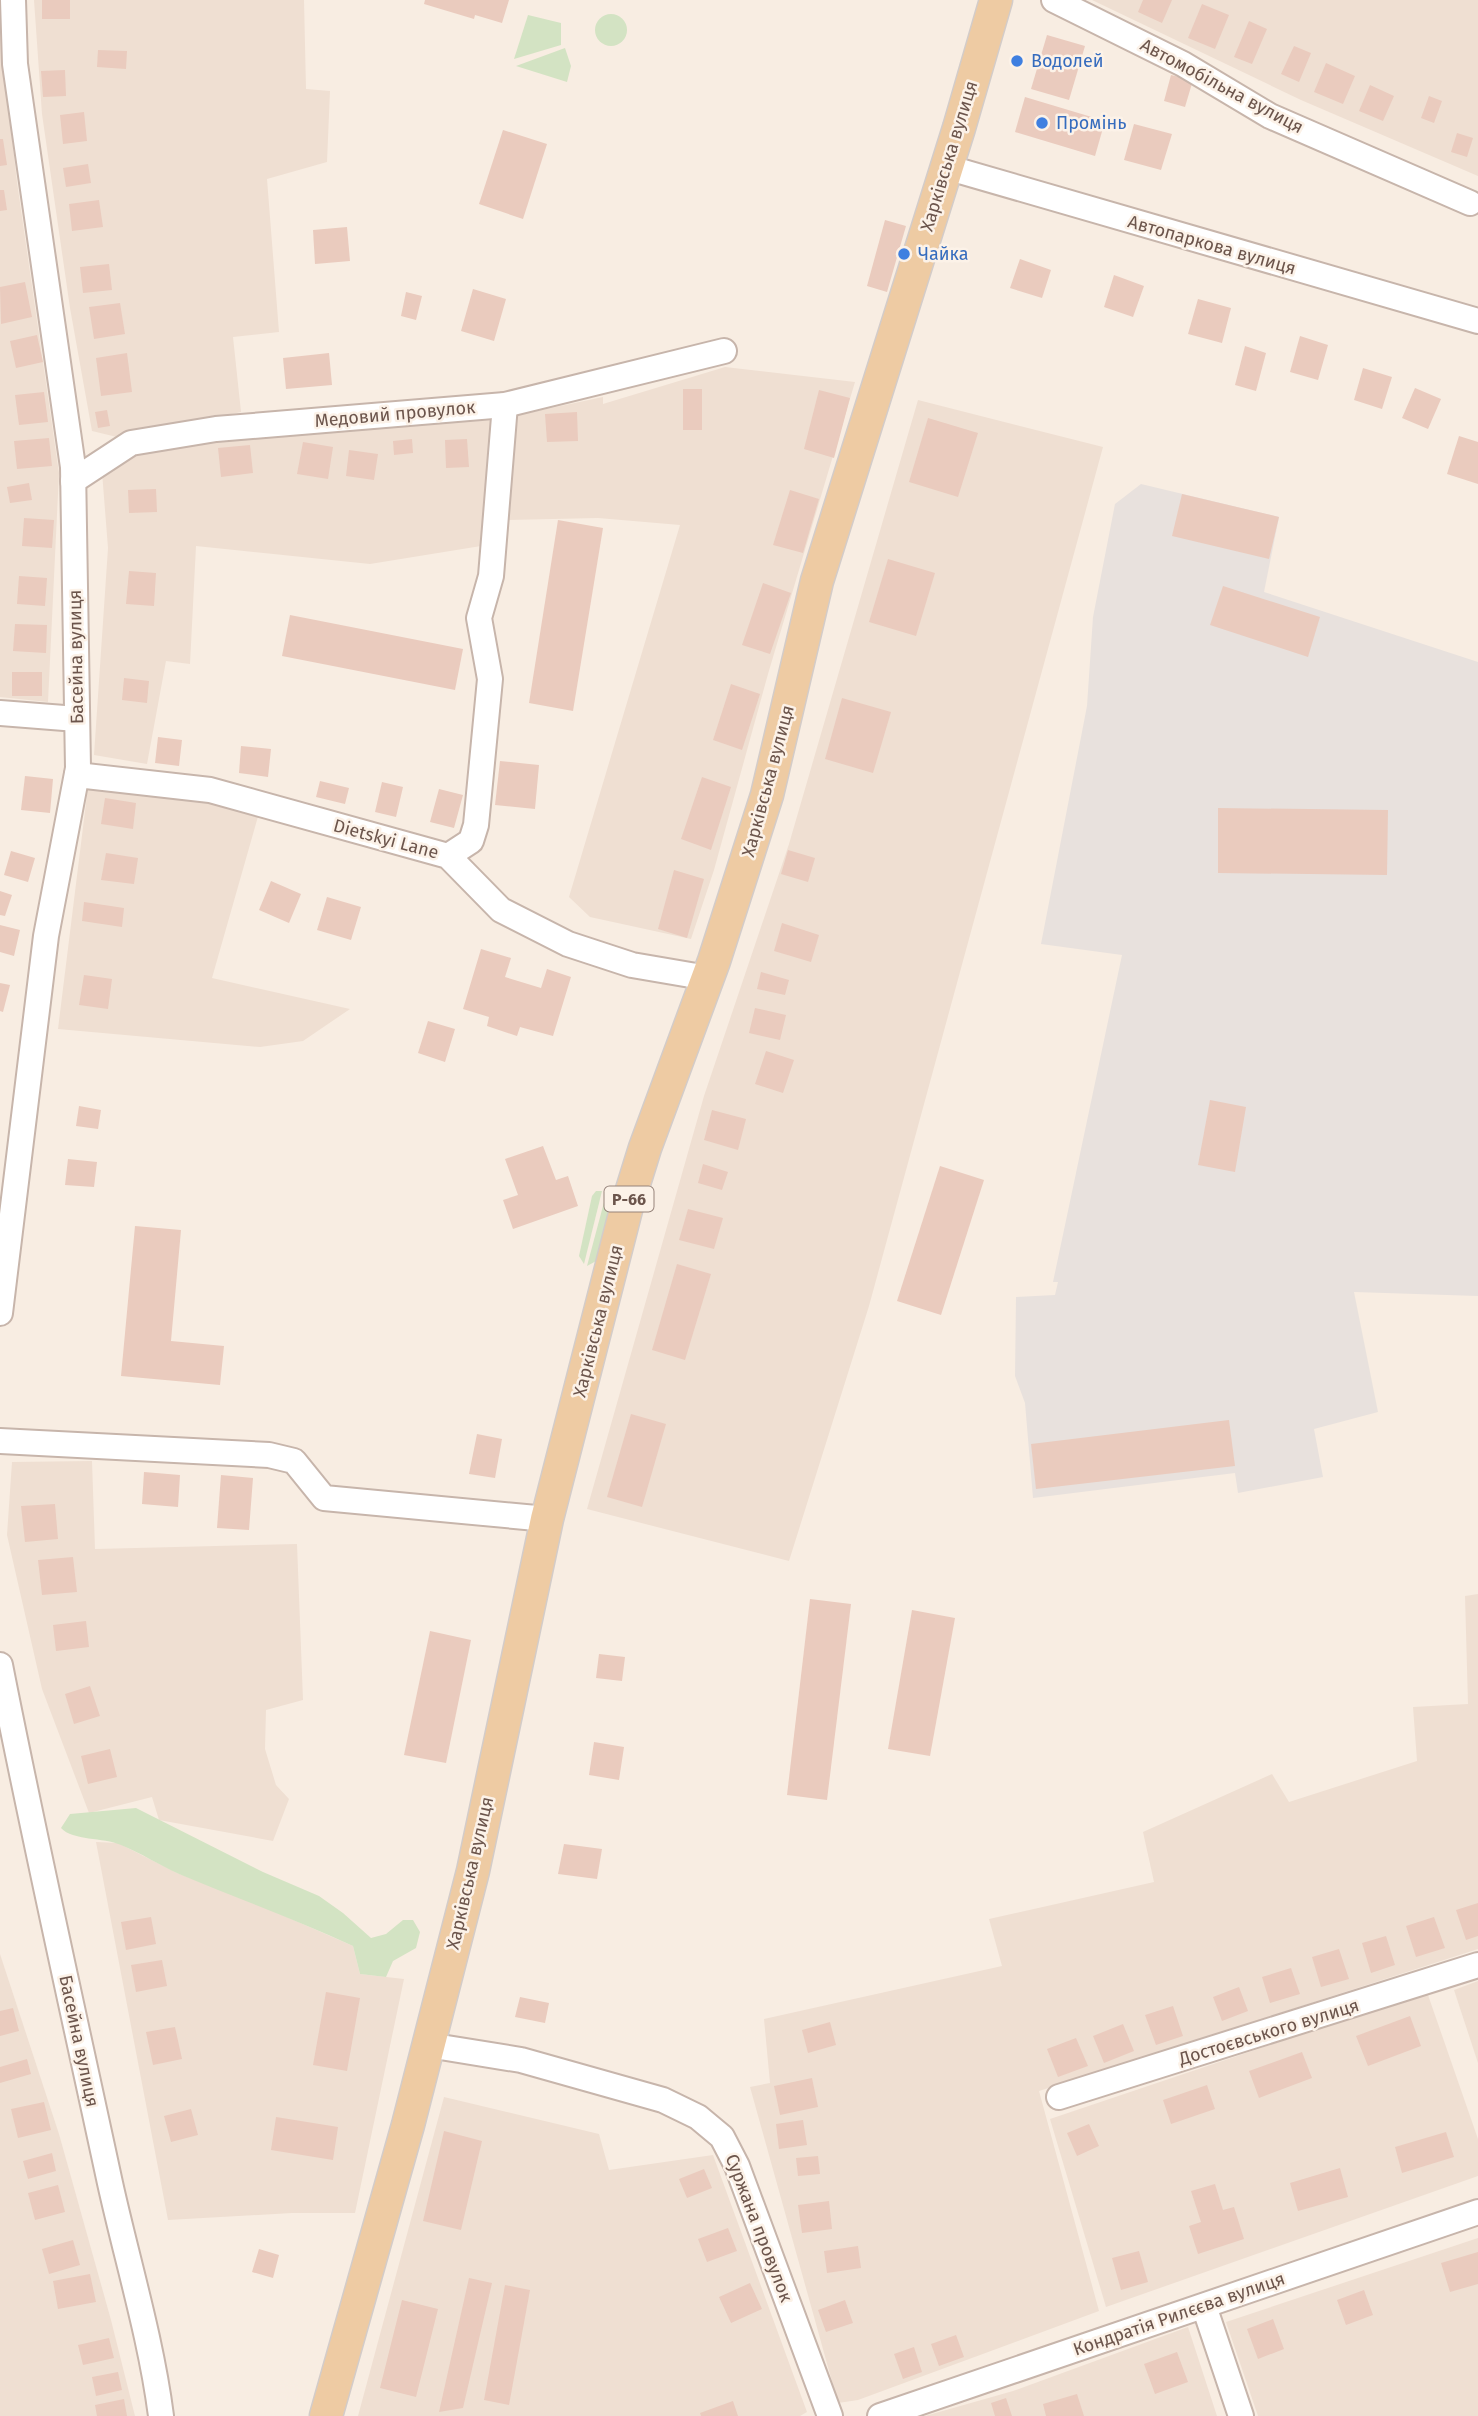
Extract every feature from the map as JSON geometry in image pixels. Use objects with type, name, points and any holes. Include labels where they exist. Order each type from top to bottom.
[{"type":"main road","name":"Харківська вулиця","points":[[326,2416],[408,2125],[473,1871],[547,1519],[627,1206],[645,1148],[708,978],[767,795],[817,581],[996,0]]},
{"type":"street","name":"Басейна вулиця","points":[[0,1313],[46,936],[77,775],[78,719],[73,481],[15,64],[13,0]]},
{"type":"street","name":"Автомобільна вулиця","points":[[1054,0],[1182,64],[1270,116],[1469,203]]},
{"type":"street","name":"Автопаркова вулиця","points":[[946,167],[1478,321]]},
{"type":"street","name":"Медовий провулок","points":[[73,481],[131,443],[216,429],[505,405],[724,351]]},
{"type":"street","points":[[448,856],[471,841],[476,825],[490,679],[479,618],[491,576],[505,405]]},
{"type":"street","points":[[0,713],[78,719]]},
{"type":"street","name":"Dietskyi Lane","points":[[77,775],[210,790],[448,856],[501,910],[568,944],[632,965],[708,978]]},
{"type":"street","points":[[0,1441],[269,1455],[294,1461],[324,1498],[547,1519]]},
{"type":"street","name":"Басейна вулиця","points":[[0,1665],[123,2243],[157,2383],[161,2416]]},
{"type":"street","points":[[0,1773],[24,1787]]},
{"type":"street","name":"Достоєвського вулиця","points":[[1059,2098],[1478,1965]]},
{"type":"street","name":"Суржана провулок","points":[[428,2045],[521,2060],[663,2100],[698,2117],[722,2137],[737,2166],[830,2416]]},
{"type":"street","name":"Кондратія Рилєєва вулиця","points":[[880,2416],[1478,2212]]},
{"type":"street","points":[[1204,2306],[1241,2416]]},
{"type":"shaded area","points":[[34,0],[304,0],[306,89],[330,91],[327,162],[267,179],[279,332],[233,337],[241,412],[121,438],[92,431],[70,308],[42,114]]},
{"type":"shaded area","points":[[1092,0],[1478,0],[1478,176],[1301,100]]},
{"type":"shaded area","points":[[0,32],[17,182],[59,473],[48,702],[0,697]]},
{"type":"shaded area","points":[[725,367],[855,382],[768,674],[714,870],[691,939],[590,917],[569,897],[680,525],[598,518],[508,520],[518,415],[603,397],[603,404]]},
{"type":"shaded area","points":[[918,400],[1103,447],[869,1306],[789,1561],[587,1509],[704,1096],[789,844]]},
{"type":"shaded area","points":[[493,420],[481,546],[370,564],[196,546],[190,664],[166,661],[147,764],[94,755],[108,548],[102,472],[128,453],[206,440]]},
{"type":"shaded area","points":[[1141,484],[1279,517],[1264,592],[1478,662],[1478,1296],[1354,1292],[1378,1412],[1314,1429],[1323,1477],[1238,1493],[1235,1473],[1033,1498],[1025,1403],[1015,1376],[1016,1297],[1055,1295],[1058,1282],[1053,1282],[1122,955],[1041,944],[1087,706],[1093,617],[1115,504]]},
{"type":"shaded area","points":[[88,787],[204,798],[259,813],[212,978],[350,1009],[303,1041],[260,1047],[58,1029]]},
{"type":"shaded area","points":[[92,1461],[95,1549],[297,1544],[303,1700],[266,1710],[265,1749],[276,1785],[289,1799],[273,1841],[159,1820],[152,1797],[89,1813],[42,1689],[7,1535],[12,1462]]},
{"type":"shaded area","points":[[1478,1594],[1478,1949],[1039,2091],[1099,2311],[858,2400],[838,2403],[750,2087],[770,2083],[764,2019],[1002,1966],[989,1919],[1154,1882],[1143,1832],[1272,1774],[1289,1802],[1417,1761],[1413,1707],[1468,1704],[1465,1596]]},
{"type":"shaded area","points":[[96,1842],[118,1843],[177,1873],[353,1946],[360,1974],[404,1979],[355,2213],[292,2213],[168,2220]]},
{"type":"shaded area","points":[[0,1954],[59,2134],[135,2416],[0,2416]]},
{"type":"shaded area","points":[[1478,1981],[1478,2063],[1454,1990]]},
{"type":"shaded area","points":[[1427,1992],[1478,2139],[1478,2176],[1106,2307],[1050,2119]]},
{"type":"shaded area","points":[[444,2097],[599,2134],[609,2170],[713,2155],[807,2412],[800,2416],[358,2416]]},
{"type":"shaded area","points":[[1478,2238],[1478,2416],[1258,2416],[1226,2322]]},
{"type":"shaded area","points":[[1188,2327],[1217,2416],[925,2416],[1013,2391]]},
{"type":"green space","points":[[611,14],[622,19],[627,30],[622,41],[611,46],[600,41],[595,30],[600,19]]},
{"type":"green space","points":[[528,15],[561,23],[561,45],[514,59]]},
{"type":"green space","points":[[565,48],[571,66],[567,82],[516,66]]},
{"type":"green space","points":[[596,1191],[602,1191],[584,1264],[579,1256],[592,1196]]},
{"type":"green space","points":[[607,1191],[611,1192],[613,1198],[598,1260],[587,1266]]},
{"type":"green space","points":[[136,1808],[263,1872],[319,1896],[371,1938],[386,1934],[403,1920],[413,1920],[420,1932],[416,1948],[393,1961],[386,1977],[360,1974],[353,1946],[179,1874],[121,1845],[73,1835],[61,1828],[70,1814]]},
{"type":"building","points":[[42,0],[70,0],[70,19],[42,19]]},
{"type":"building","points":[[425,0],[509,0],[502,23],[475,15],[474,19],[424,4]]},
{"type":"building","points":[[1143,0],[1172,0],[1162,23],[1138,12]]},
{"type":"building","points":[[1202,4],[1229,15],[1215,49],[1188,38]]},
{"type":"building","points":[[1249,21],[1267,29],[1252,64],[1234,57]]},
{"type":"building","points":[[1047,35],[1085,46],[1069,100],[1031,89]]},
{"type":"building","points":[[1294,46],[1311,53],[1299,82],[1281,74]]},
{"type":"building","points":[[98,50],[127,51],[126,69],[97,67]]},
{"type":"building","points":[[1326,63],[1355,76],[1343,104],[1314,92]]},
{"type":"building","points":[[65,70],[66,96],[43,97],[41,71]]},
{"type":"building","points":[[1171,75],[1193,80],[1185,107],[1164,101]]},
{"type":"building","points":[[1370,85],[1394,96],[1383,121],[1359,111]]},
{"type":"building","points":[[1429,96],[1442,101],[1434,123],[1421,118]]},
{"type":"building","points":[[1025,97],[1105,121],[1095,156],[1015,132]]},
{"type":"building","points":[[84,112],[87,141],[63,144],[60,115]]},
{"type":"building","points":[[1134,124],[1172,134],[1161,170],[1124,160]]},
{"type":"building","points":[[503,130],[547,144],[523,219],[479,204]]},
{"type":"building","points":[[1457,133],[1473,138],[1467,157],[1451,152]]},
{"type":"building","points":[[0,139],[3,139],[7,165],[0,166]]},
{"type":"building","points":[[88,164],[91,183],[66,187],[63,168]]},
{"type":"building","points":[[0,190],[4,190],[7,210],[0,211]]},
{"type":"building","points":[[99,200],[103,227],[72,231],[69,204]]},
{"type":"building","points":[[885,220],[906,226],[887,292],[867,286]]},
{"type":"building","points":[[347,227],[350,261],[315,264],[313,230]]},
{"type":"building","points":[[1020,259],[1051,270],[1042,298],[1010,288]]},
{"type":"building","points":[[109,264],[112,290],[83,293],[80,267]]},
{"type":"building","points":[[1114,275],[1144,286],[1133,317],[1104,307]]},
{"type":"building","points":[[25,282],[32,317],[1,324],[0,287]]},
{"type":"building","points":[[473,289],[506,299],[494,341],[461,331]]},
{"type":"building","points":[[406,292],[422,296],[416,320],[401,316]]},
{"type":"building","points":[[1198,299],[1231,308],[1222,343],[1188,334]]},
{"type":"building","points":[[120,303],[125,334],[94,339],[89,307]]},
{"type":"building","points":[[37,335],[43,362],[16,368],[10,341]]},
{"type":"building","points":[[1300,336],[1328,345],[1318,380],[1290,372]]},
{"type":"building","points":[[1245,346],[1266,353],[1256,391],[1235,385]]},
{"type":"building","points":[[127,353],[132,392],[101,396],[96,358]]},
{"type":"building","points":[[329,353],[332,385],[286,389],[283,358]]},
{"type":"building","points":[[1363,368],[1392,377],[1382,409],[1354,400]]},
{"type":"building","points":[[1415,388],[1441,399],[1428,429],[1402,418]]},
{"type":"building","points":[[683,389],[702,389],[702,430],[683,430]]},
{"type":"building","points":[[819,390],[850,398],[834,458],[804,449]]},
{"type":"building","points":[[44,392],[48,422],[19,425],[15,395]]},
{"type":"building","points":[[107,410],[110,426],[98,428],[95,412]]},
{"type":"building","points":[[577,412],[578,441],[547,442],[545,414]]},
{"type":"building","points":[[928,418],[978,433],[958,497],[909,482]]},
{"type":"building","points":[[1459,436],[1478,442],[1478,484],[1447,474]]},
{"type":"building","points":[[49,438],[52,466],[17,469],[14,441]]},
{"type":"building","points":[[412,439],[413,453],[394,455],[393,441]]},
{"type":"building","points":[[467,439],[469,467],[446,468],[445,440]]},
{"type":"building","points":[[303,442],[333,447],[328,479],[297,474]]},
{"type":"building","points":[[250,445],[253,473],[221,477],[218,448]]},
{"type":"building","points":[[349,450],[378,454],[374,480],[346,476]]},
{"type":"building","points":[[29,483],[32,500],[10,503],[7,487]]},
{"type":"building","points":[[156,489],[157,512],[129,513],[128,490]]},
{"type":"building","points":[[790,490],[819,499],[803,553],[773,545]]},
{"type":"building","points":[[1182,494],[1279,517],[1269,559],[1172,536]]},
{"type":"building","points":[[24,518],[54,520],[52,548],[22,546]]},
{"type":"building","points":[[558,520],[603,528],[573,711],[529,703]]},
{"type":"building","points":[[888,559],[935,573],[916,636],[869,622]]},
{"type":"building","points":[[129,571],[156,573],[154,606],[126,604]]},
{"type":"building","points":[[19,576],[47,578],[45,606],[17,604]]},
{"type":"building","points":[[763,583],[791,593],[770,654],[742,645]]},
{"type":"building","points":[[1223,586],[1320,617],[1308,657],[1210,625]]},
{"type":"building","points":[[290,615],[463,649],[455,690],[282,656]]},
{"type":"building","points":[[15,624],[47,625],[46,653],[13,651]]},
{"type":"building","points":[[12,672],[42,672],[42,696],[12,696]]},
{"type":"building","points":[[124,678],[149,681],[147,703],[122,700]]},
{"type":"building","points":[[731,684],[760,694],[742,750],[713,740]]},
{"type":"building","points":[[842,698],[891,712],[873,773],[825,759]]},
{"type":"building","points":[[158,737],[182,740],[179,766],[155,763]]},
{"type":"building","points":[[241,746],[271,749],[268,777],[239,773]]},
{"type":"building","points":[[500,761],[539,765],[535,809],[495,805]]},
{"type":"building","points":[[25,776],[53,779],[50,813],[21,810]]},
{"type":"building","points":[[702,777],[731,787],[711,850],[681,839]]},
{"type":"building","points":[[320,781],[349,788],[345,804],[316,797]]},
{"type":"building","points":[[382,782],[403,787],[396,817],[375,812]]},
{"type":"building","points":[[439,789],[463,795],[454,828],[430,822]]},
{"type":"building","points":[[105,798],[136,803],[133,829],[101,824]]},
{"type":"building","points":[[1218,808],[1388,810],[1387,875],[1218,873]]},
{"type":"building","points":[[788,850],[815,858],[808,882],[781,874]]},
{"type":"building","points":[[11,851],[35,858],[28,882],[4,875]]},
{"type":"building","points":[[106,853],[138,858],[134,884],[101,880]]},
{"type":"building","points":[[674,870],[704,879],[687,938],[658,929]]},
{"type":"building","points":[[271,881],[301,894],[289,923],[259,910]]},
{"type":"building","points":[[0,891],[12,895],[5,916],[0,915]]},
{"type":"building","points":[[327,897],[361,907],[351,940],[317,930]]},
{"type":"building","points":[[84,902],[124,908],[122,927],[82,921]]},
{"type":"building","points":[[782,923],[819,935],[811,962],[774,951]]},
{"type":"building","points":[[0,925],[20,930],[14,956],[0,952]]},
{"type":"building","points":[[481,949],[511,958],[505,977],[541,988],[547,969],[571,977],[553,1036],[520,1027],[517,1036],[487,1026],[489,1017],[463,1009]]},
{"type":"building","points":[[761,972],[789,980],[785,995],[757,989]]},
{"type":"building","points":[[84,975],[112,979],[108,1009],[79,1005]]},
{"type":"building","points":[[0,983],[10,985],[3,1012],[0,1011]]},
{"type":"building","points":[[755,1008],[786,1015],[780,1040],[749,1033]]},
{"type":"building","points":[[428,1021],[455,1029],[445,1062],[418,1053]]},
{"type":"building","points":[[766,1051],[794,1060],[783,1093],[755,1084]]},
{"type":"building","points":[[1210,1100],[1246,1107],[1235,1172],[1198,1165]]},
{"type":"building","points":[[79,1106],[101,1110],[98,1129],[76,1126]]},
{"type":"building","points":[[712,1110],[746,1119],[738,1150],[704,1140]]},
{"type":"building","points":[[543,1146],[556,1180],[568,1176],[578,1206],[513,1229],[503,1200],[518,1195],[505,1159]]},
{"type":"building","points":[[68,1159],[97,1162],[94,1187],[65,1185]]},
{"type":"building","points":[[703,1164],[728,1172],[722,1190],[698,1183]]},
{"type":"building","points":[[940,1166],[984,1180],[941,1315],[897,1301]]},
{"type":"building","points":[[688,1209],[723,1218],[714,1249],[679,1240]]},
{"type":"building","points":[[135,1226],[181,1230],[171,1341],[224,1346],[220,1385],[121,1376]]},
{"type":"building","points":[[677,1264],[711,1274],[685,1360],[652,1350]]},
{"type":"building","points":[[631,1414],[666,1424],[642,1507],[607,1497]]},
{"type":"building","points":[[1229,1420],[1235,1466],[1036,1489],[1031,1444]]},
{"type":"building","points":[[477,1434],[502,1439],[495,1478],[469,1474]]},
{"type":"building","points":[[144,1472],[180,1475],[178,1507],[142,1504]]},
{"type":"building","points":[[221,1475],[253,1478],[249,1530],[217,1528]]},
{"type":"building","points":[[55,1504],[58,1539],[25,1542],[21,1506]]},
{"type":"building","points":[[73,1557],[77,1592],[42,1595],[38,1560]]},
{"type":"building","points":[[810,1599],[851,1604],[827,1800],[787,1795]]},
{"type":"building","points":[[912,1610],[955,1618],[930,1756],[888,1749]]},
{"type":"building","points":[[86,1621],[89,1647],[56,1651],[53,1625]]},
{"type":"building","points":[[430,1631],[471,1640],[446,1763],[404,1755]]},
{"type":"building","points":[[599,1654],[625,1657],[622,1681],[596,1678]]},
{"type":"building","points":[[90,1686],[100,1716],[74,1724],[65,1694]]},
{"type":"building","points":[[594,1742],[624,1747],[619,1780],[589,1775]]},
{"type":"building","points":[[110,1749],[117,1777],[88,1784],[81,1756]]},
{"type":"building","points":[[564,1844],[602,1849],[597,1879],[558,1874]]},
{"type":"building","points":[[1478,1903],[1478,1936],[1466,1940],[1456,1910]]},
{"type":"building","points":[[151,1917],[156,1944],[126,1950],[121,1922]]},
{"type":"building","points":[[1434,1917],[1445,1948],[1416,1957],[1406,1926]]},
{"type":"building","points":[[1386,1936],[1395,1965],[1371,1973],[1362,1943]]},
{"type":"building","points":[[1339,1949],[1349,1979],[1321,1987],[1312,1957]]},
{"type":"building","points":[[162,1960],[167,1986],[136,1992],[131,1965]]},
{"type":"building","points":[[1291,1968],[1300,1994],[1270,2003],[1262,1977]]},
{"type":"building","points":[[1239,1987],[1248,2011],[1222,2021],[1213,1997]]},
{"type":"building","points":[[326,1992],[360,1998],[347,2071],[313,2065]]},
{"type":"building","points":[[520,1997],[549,2003],[545,2023],[515,2017]]},
{"type":"building","points":[[1173,2006],[1183,2036],[1156,2045],[1145,2015]]},
{"type":"building","points":[[13,2008],[19,2031],[0,2036],[0,2011]]},
{"type":"building","points":[[1410,2016],[1421,2046],[1368,2066],[1356,2036]]},
{"type":"building","points":[[830,2022],[836,2045],[808,2053],[802,2030]]},
{"type":"building","points":[[1123,2024],[1134,2051],[1104,2063],[1093,2036]]},
{"type":"building","points":[[175,2027],[182,2059],[153,2065],[146,2032]]},
{"type":"building","points":[[1076,2038],[1088,2066],[1058,2077],[1047,2049]]},
{"type":"building","points":[[1302,2052],[1312,2078],[1259,2098],[1249,2071]]},
{"type":"building","points":[[27,2059],[31,2074],[0,2083],[0,2067]]},
{"type":"building","points":[[812,2078],[818,2107],[780,2115],[774,2086]]},
{"type":"building","points":[[1207,2085],[1215,2109],[1171,2124],[1163,2100]]},
{"type":"building","points":[[44,2102],[51,2130],[18,2138],[11,2109]]},
{"type":"building","points":[[191,2109],[198,2135],[171,2142],[164,2116]]},
{"type":"building","points":[[276,2117],[338,2127],[333,2160],[271,2150]]},
{"type":"building","points":[[803,2120],[807,2145],[779,2149],[776,2124]]},
{"type":"building","points":[[1089,2124],[1099,2146],[1077,2156],[1067,2133]]},
{"type":"building","points":[[444,2131],[482,2141],[461,2230],[423,2221]]},
{"type":"building","points":[[1446,2132],[1454,2157],[1402,2173],[1395,2147]]},
{"type":"building","points":[[52,2153],[56,2171],[28,2179],[23,2161]]},
{"type":"building","points":[[818,2156],[820,2174],[798,2176],[796,2158]]},
{"type":"building","points":[[1340,2168],[1348,2197],[1298,2211],[1290,2183]]},
{"type":"building","points":[[704,2169],[712,2188],[687,2198],[679,2179]]},
{"type":"building","points":[[1215,2184],[1223,2210],[1234,2207],[1244,2239],[1198,2254],[1189,2226],[1201,2222],[1191,2191]]},
{"type":"building","points":[[58,2185],[65,2212],[35,2220],[28,2193]]},
{"type":"building","points":[[829,2201],[832,2229],[802,2233],[798,2205]]},
{"type":"building","points":[[728,2228],[737,2251],[707,2262],[698,2239]]},
{"type":"building","points":[[73,2240],[80,2265],[49,2274],[42,2249]]},
{"type":"building","points":[[858,2246],[861,2268],[827,2273],[824,2251]]},
{"type":"building","points":[[259,2249],[279,2255],[273,2278],[252,2272]]},
{"type":"building","points":[[1139,2251],[1148,2282],[1121,2290],[1112,2258]]},
{"type":"building","points":[[1478,2252],[1478,2284],[1450,2292],[1441,2263]]},
{"type":"building","points":[[90,2274],[96,2302],[58,2309],[53,2281]]},
{"type":"building","points":[[469,2278],[492,2283],[463,2408],[439,2412]]},
{"type":"building","points":[[750,2283],[762,2309],[731,2323],[719,2297]]},
{"type":"building","points":[[505,2285],[530,2290],[509,2405],[484,2400]]},
{"type":"building","points":[[1364,2290],[1373,2315],[1346,2325],[1337,2300]]},
{"type":"building","points":[[402,2300],[438,2309],[416,2397],[380,2388]]},
{"type":"building","points":[[845,2300],[853,2323],[826,2332],[818,2310]]},
{"type":"building","points":[[1273,2319],[1284,2349],[1258,2359],[1247,2329]]},
{"type":"building","points":[[956,2335],[964,2357],[939,2366],[931,2344]]},
{"type":"building","points":[[109,2338],[114,2358],[83,2365],[78,2345]]},
{"type":"building","points":[[914,2347],[922,2372],[903,2379],[894,2354]]},
{"type":"building","points":[[1177,2352],[1188,2382],[1155,2394],[1144,2364]]},
{"type":"building","points":[[118,2372],[122,2390],[96,2396],[92,2377]]},
{"type":"building","points":[[1077,2394],[1084,2416],[1046,2416],[1043,2404]]},
{"type":"building","points":[[1006,2398],[1012,2416],[995,2416],[991,2403]]},
{"type":"building","points":[[124,2399],[127,2416],[97,2416],[95,2405]]},
{"type":"building","points":[[733,2401],[738,2416],[701,2416],[700,2413]]},
{"type":"place","name":"Водолей","points":[[1017,61]]},
{"type":"place","name":"Промінь","points":[[1042,123]]},
{"type":"place","name":"Чайка","points":[[904,254]]}]
